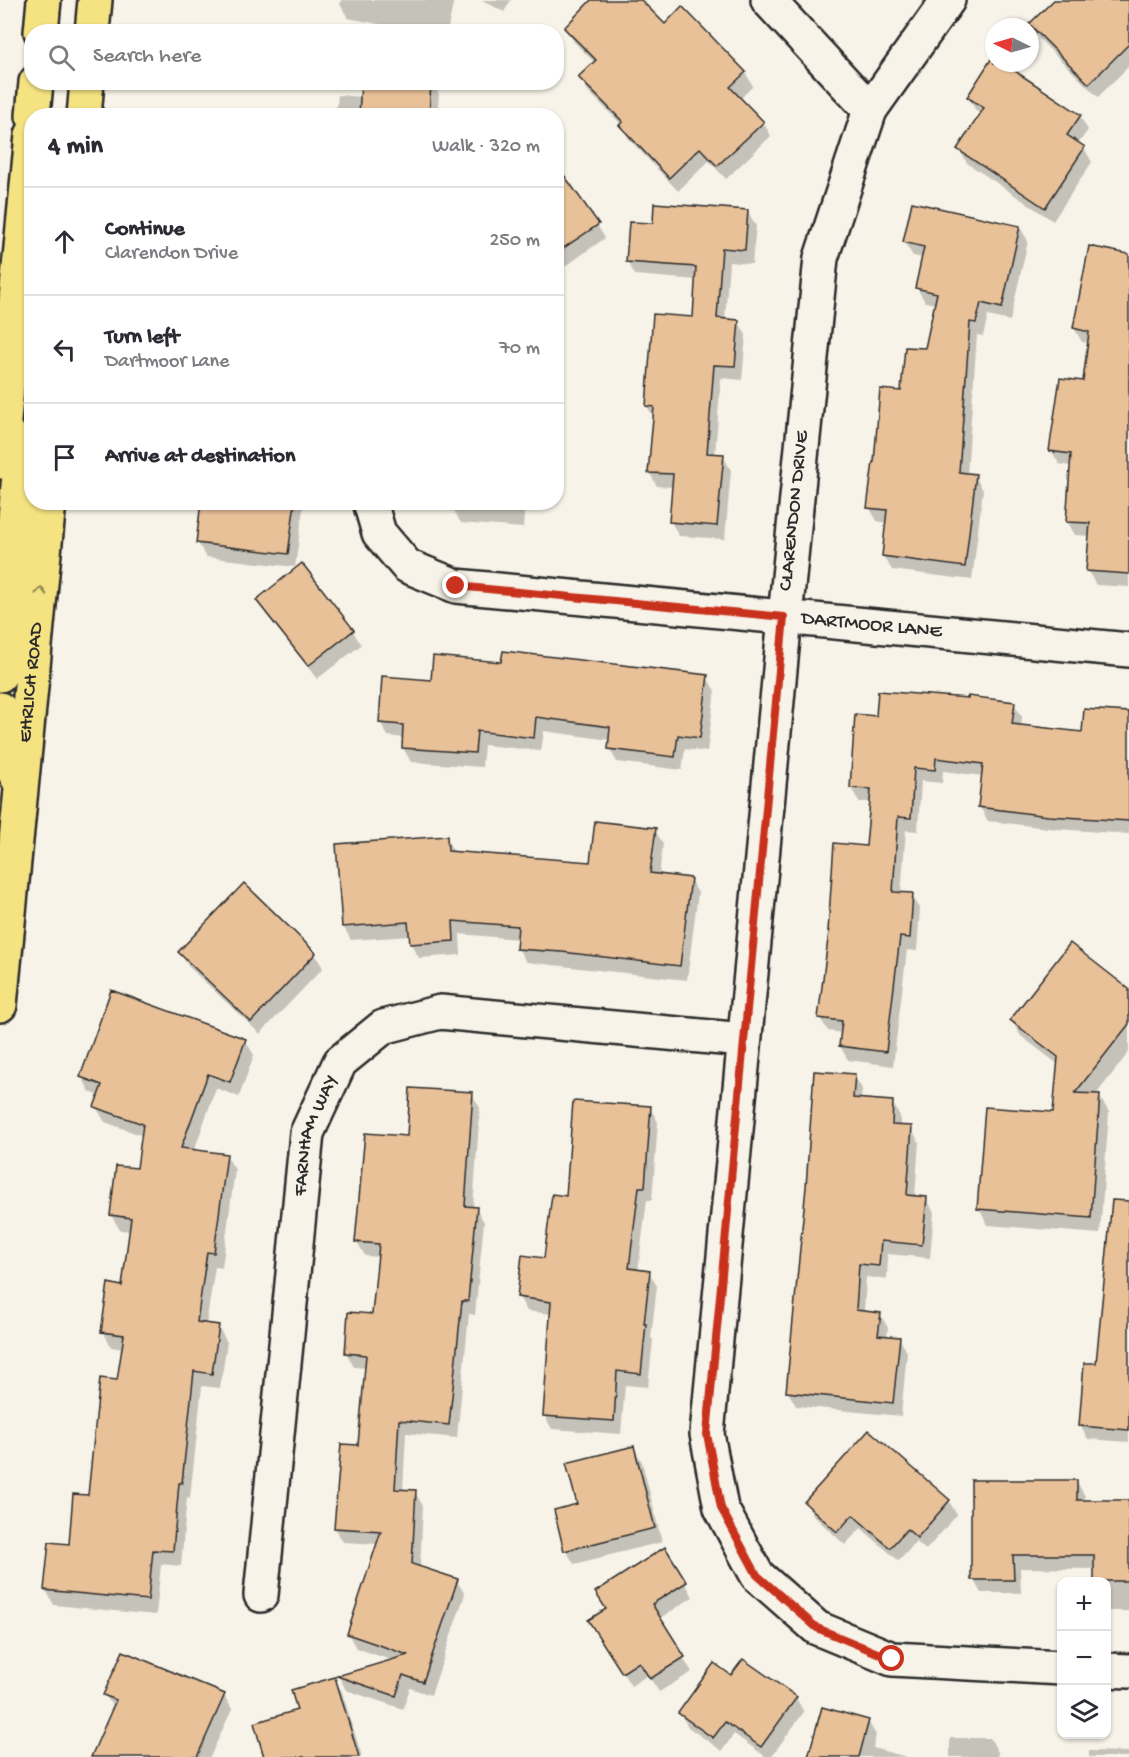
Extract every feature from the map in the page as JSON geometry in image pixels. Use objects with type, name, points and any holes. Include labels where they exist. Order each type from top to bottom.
[{"type":"main road","points":[[42,24],[44,0]]},
{"type":"main road","points":[[92,24],[94,0]]},
{"type":"main road","points":[[34,108],[35,90]]},
{"type":"main road","points":[[85,108],[86,90]]},
{"type":"main road","points":[[0,462],[24,216]]},
{"type":"main road","points":[[0,675],[21,454],[16,441],[3,430]]},
{"type":"main road","name":"EHRLICH ROAD","points":[[0,1005],[48,510]]},
{"type":"main road","points":[[0,709],[5,755],[22,786]]},
{"type":"street","points":[[768,0],[870,110]]},
{"type":"street","name":"CLARENDON DRIVE","points":[[948,0],[870,110],[821,258],[784,617],[707,1434],[721,1508],[757,1575],[817,1628],[892,1659],[1057,1668]]},
{"type":"street","name":"DARTMOOR LANE","points":[[372,510],[379,533],[407,566],[456,586],[1129,650]]},
{"type":"street","name":"FARNHAM WAY","points":[[261,1595],[307,1132],[340,1062],[383,1027],[440,1012],[744,1040]]},
{"type":"street","points":[[1111,1670],[1129,1671]]},
{"type":"building","points":[[591,0],[641,0],[665,24],[682,6],[746,72],[730,87],[764,122],[717,166],[700,148],[669,178],[619,125],[623,122],[578,77],[596,60],[564,28]]},
{"type":"building","points":[[1054,0],[1129,0],[1129,44],[1089,84],[1039,34],[1039,18],[1035,18]]},
{"type":"building","points":[[985,69],[985,72],[1016,72],[1081,115],[1067,135],[1085,147],[1045,208],[957,149],[984,108],[967,97]]},
{"type":"building","points":[[361,90],[431,90],[429,108],[359,108]]},
{"type":"building","points":[[564,175],[599,224],[564,248]]},
{"type":"building","points":[[912,202],[1020,226],[1002,308],[981,303],[976,323],[970,322],[959,472],[976,474],[965,567],[882,556],[887,510],[867,508],[874,462],[880,389],[901,391],[905,347],[925,348],[937,293],[915,288],[924,247],[903,242]]},
{"type":"building","points":[[654,203],[748,210],[745,250],[722,248],[717,318],[739,320],[735,366],[714,365],[707,453],[724,454],[717,526],[669,522],[673,474],[648,473],[654,407],[646,406],[653,314],[693,317],[696,267],[626,262],[629,222],[653,223]]},
{"type":"building","points":[[1089,246],[1129,254],[1129,574],[1086,571],[1090,523],[1066,522],[1071,454],[1049,451],[1060,378],[1083,381],[1089,332],[1073,328]]},
{"type":"building","points":[[200,510],[294,510],[288,554],[196,543]]},
{"type":"building","points":[[302,563],[354,630],[308,666],[256,600]]},
{"type":"building","points":[[503,651],[708,675],[700,738],[678,735],[675,757],[608,749],[610,727],[536,717],[534,738],[477,731],[475,753],[402,748],[403,725],[379,723],[382,676],[431,680],[433,656],[501,662]]},
{"type":"building","points":[[878,691],[968,698],[968,696],[1015,702],[1012,724],[1082,732],[1084,709],[1129,712],[1129,821],[1048,816],[978,807],[983,764],[936,758],[935,770],[914,768],[911,818],[898,817],[893,892],[913,893],[910,938],[900,937],[886,1052],[839,1046],[842,1021],[818,1018],[829,931],[834,843],[866,846],[871,789],[850,788],[855,714],[876,716]]},
{"type":"building","points":[[595,821],[656,828],[650,873],[691,878],[680,966],[516,949],[518,926],[453,921],[454,941],[410,944],[408,922],[342,927],[336,844],[447,836],[448,851],[590,862]]},
{"type":"building","points":[[244,883],[316,953],[251,1022],[178,952]]},
{"type":"building","points":[[1070,943],[1129,989],[1129,1024],[1075,1093],[1100,1094],[1091,1218],[977,1209],[985,1107],[1053,1112],[1058,1057],[1010,1020]]},
{"type":"building","points":[[111,990],[246,1039],[230,1082],[208,1074],[181,1148],[227,1154],[214,1253],[207,1252],[197,1322],[219,1325],[212,1374],[194,1371],[182,1483],[179,1483],[173,1551],[153,1550],[148,1600],[44,1590],[49,1542],[69,1544],[73,1494],[88,1495],[100,1378],[117,1380],[124,1335],[101,1332],[108,1283],[122,1286],[131,1218],[110,1215],[116,1166],[137,1168],[143,1124],[94,1107],[102,1085],[80,1077]]},
{"type":"building","points":[[814,1071],[855,1074],[853,1098],[893,1101],[892,1125],[912,1126],[907,1195],[927,1197],[922,1245],[881,1241],[879,1266],[859,1264],[856,1310],[881,1313],[878,1335],[900,1337],[893,1403],[786,1392],[806,1187]]},
{"type":"building","points":[[410,1088],[473,1092],[465,1206],[477,1207],[468,1301],[462,1301],[449,1425],[399,1420],[395,1489],[416,1490],[412,1564],[458,1579],[423,1682],[403,1675],[396,1696],[337,1676],[408,1655],[347,1634],[381,1531],[334,1528],[341,1444],[358,1445],[366,1355],[345,1353],[348,1312],[372,1314],[379,1244],[355,1242],[365,1133],[407,1136]]},
{"type":"building","points":[[573,1101],[651,1106],[645,1187],[639,1187],[629,1268],[650,1271],[641,1374],[617,1371],[614,1421],[543,1416],[551,1302],[517,1297],[522,1255],[544,1258],[552,1194],[566,1196]]},
{"type":"building","points":[[1112,1200],[1129,1201],[1129,1430],[1079,1426],[1084,1363],[1096,1363]]},
{"type":"building","points":[[869,1430],[950,1500],[917,1538],[907,1529],[890,1548],[853,1515],[837,1532],[804,1502]]},
{"type":"building","points":[[634,1446],[655,1528],[564,1551],[554,1510],[577,1504],[566,1463]]},
{"type":"building","points":[[971,1480],[1077,1480],[1077,1500],[1129,1500],[1129,1581],[1111,1581],[1111,1577],[1094,1577],[1094,1555],[1013,1555],[1014,1580],[971,1580]]},
{"type":"building","points":[[665,1547],[687,1582],[652,1604],[685,1657],[650,1679],[639,1662],[622,1673],[588,1620],[606,1609],[595,1592]]},
{"type":"building","points":[[123,1651],[225,1694],[197,1757],[91,1757],[116,1700],[103,1695]]},
{"type":"building","points":[[743,1659],[797,1697],[761,1747],[725,1722],[713,1738],[678,1713],[714,1663],[731,1675]]},
{"type":"building","points":[[335,1677],[359,1757],[264,1757],[254,1723],[297,1710],[291,1690]]},
{"type":"building","points":[[822,1707],[869,1720],[859,1757],[808,1757]]},
{"type":"route","points":[[456,586],[784,617],[707,1434],[721,1508],[757,1575],[817,1628],[892,1659]]}]
